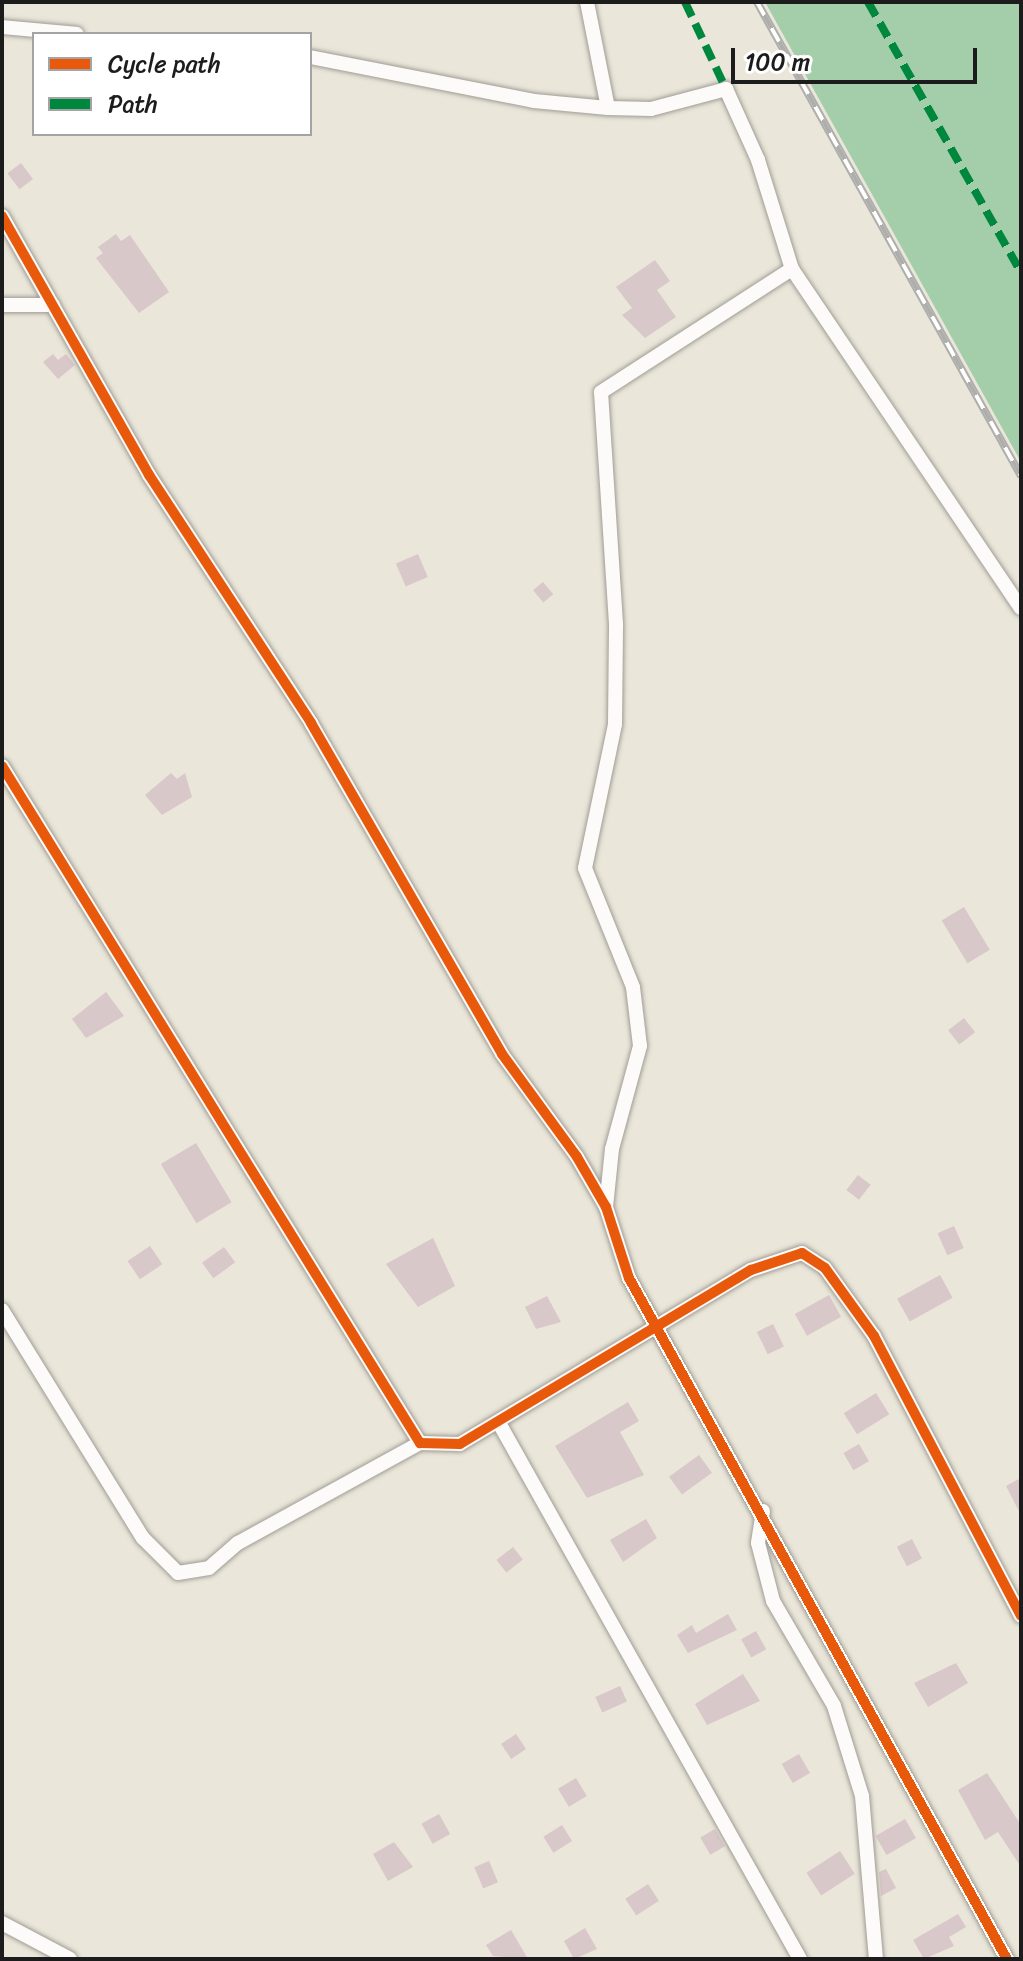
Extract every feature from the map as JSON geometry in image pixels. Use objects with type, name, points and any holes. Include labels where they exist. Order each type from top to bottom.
[{"type":"street","points":[[587,2],[608,108]]},
{"type":"street","points":[[2,27],[56,32]]},
{"type":"street","points":[[312,57],[534,101],[608,108],[651,109],[726,89],[758,160],[792,269],[1021,608]]},
{"type":"street","points":[[2,216],[149,475],[319,737],[502,1054],[606,1207],[629,1278],[721,1449],[763,1509],[1007,1959]]},
{"type":"street","points":[[606,1207],[612,1149],[640,1046],[633,987],[585,868],[615,724],[616,624],[601,392],[792,269]]},
{"type":"street","points":[[2,305],[53,305]]},
{"type":"street","points":[[2,766],[420,1443]]},
{"type":"street","points":[[2,1310],[143,1538],[178,1573],[209,1568],[238,1543],[420,1443],[460,1444],[751,1270],[790,1255],[813,1256],[874,1336],[1021,1616]]},
{"type":"street","points":[[499,1423],[800,1959]]},
{"type":"street","points":[[763,1509],[758,1543],[773,1601],[834,1706],[862,1796],[876,1959]]},
{"type":"street","points":[[2,1923],[70,1959]]},
{"type":"green space","points":[[765,2],[1021,2],[1021,462]]},
{"type":"building","points":[[21,163],[33,179],[19,189],[7,173]]},
{"type":"building","points":[[116,234],[121,241],[130,235],[169,292],[139,313],[96,258],[103,253],[98,247]]},
{"type":"building","points":[[655,260],[670,281],[657,290],[676,317],[645,338],[622,315],[632,308],[616,287]]},
{"type":"building","points":[[53,354],[58,360],[66,354],[75,365],[58,379],[43,362]]},
{"type":"building","points":[[418,554],[428,577],[406,586],[396,563]]},
{"type":"building","points":[[543,582],[553,594],[543,603],[533,590]]},
{"type":"building","points":[[171,773],[177,779],[185,773],[192,797],[162,815],[145,795]]},
{"type":"building","points":[[964,907],[990,950],[967,963],[942,920]]},
{"type":"building","points":[[106,992],[124,1016],[86,1038],[72,1019]]},
{"type":"building","points":[[964,1018],[975,1032],[959,1044],[948,1030]]},
{"type":"building","points":[[196,1143],[232,1202],[196,1223],[161,1164]]},
{"type":"building","points":[[858,1175],[871,1185],[859,1200],[846,1190]]},
{"type":"building","points":[[954,1226],[964,1248],[947,1255],[938,1233]]},
{"type":"building","points":[[433,1238],[455,1286],[418,1307],[386,1264]]},
{"type":"building","points":[[150,1246],[162,1264],[140,1279],[128,1261]]},
{"type":"building","points":[[224,1247],[235,1262],[213,1278],[202,1263]]},
{"type":"building","points":[[940,1275],[953,1298],[910,1321],[897,1299]]},
{"type":"building","points":[[829,1295],[841,1317],[807,1336],[795,1314]]},
{"type":"building","points":[[547,1296],[561,1322],[536,1329],[525,1307]]},
{"type":"building","points":[[773,1324],[784,1346],[768,1354],[757,1332]]},
{"type":"building","points":[[876,1393],[889,1414],[857,1434],[844,1413]]},
{"type":"building","points":[[628,1402],[639,1421],[620,1432],[644,1475],[587,1498],[555,1446]]},
{"type":"building","points":[[859,1444],[869,1461],[853,1470],[843,1453]]},
{"type":"building","points":[[699,1455],[712,1473],[682,1495],[669,1477]]},
{"type":"building","points":[[1021,1478],[1021,1515],[1006,1486]]},
{"type":"building","points":[[646,1519],[657,1538],[623,1562],[610,1540]]},
{"type":"building","points":[[912,1539],[922,1559],[907,1566],[897,1547]]},
{"type":"building","points":[[513,1547],[523,1560],[506,1573],[496,1560]]},
{"type":"building","points":[[728,1614],[737,1630],[688,1653],[677,1635],[692,1625],[696,1633]]},
{"type":"building","points":[[756,1631],[766,1649],[751,1658],[741,1639]]},
{"type":"building","points":[[956,1663],[968,1683],[928,1707],[914,1683]]},
{"type":"building","points":[[743,1674],[760,1701],[707,1725],[695,1704]]},
{"type":"building","points":[[620,1686],[627,1702],[602,1713],[595,1697]]},
{"type":"building","points":[[516,1734],[526,1749],[511,1759],[501,1744]]},
{"type":"building","points":[[799,1754],[810,1773],[793,1783],[782,1764]]},
{"type":"building","points":[[987,1773],[1021,1825],[1021,1867],[998,1832],[985,1840],[958,1790]]},
{"type":"building","points":[[576,1778],[587,1796],[569,1807],[558,1789]]},
{"type":"building","points":[[439,1814],[450,1834],[433,1844],[422,1824]]},
{"type":"building","points":[[905,1819],[916,1838],[887,1855],[876,1836]]},
{"type":"building","points":[[562,1825],[572,1841],[553,1853],[543,1837]]},
{"type":"building","points":[[715,1829],[725,1846],[710,1855],[700,1838]]},
{"type":"building","points":[[394,1842],[413,1867],[388,1881],[373,1854]]},
{"type":"building","points":[[840,1851],[855,1874],[821,1895],[806,1873]]},
{"type":"building","points":[[489,1861],[498,1882],[483,1888],[474,1867]]},
{"type":"building","points":[[886,1869],[896,1888],[881,1896],[879,1872]]},
{"type":"building","points":[[648,1884],[659,1901],[636,1915],[625,1899]]},
{"type":"building","points":[[958,1914],[966,1927],[949,1937],[954,1946],[924,1959],[913,1940]]},
{"type":"building","points":[[585,1928],[597,1949],[574,1959],[564,1941]]},
{"type":"building","points":[[511,1930],[528,1959],[493,1956],[486,1945]]},
{"type":"railway","points":[[757,2],[1021,476]]},
{"type":"marked path","points":[[685,2],[726,89]]},
{"type":"marked path","points":[[868,2],[1021,272]]},
{"type":"cycle path","points":[[2,216],[149,475],[311,723],[502,1054],[577,1157],[606,1207],[629,1278],[1007,1959]]},
{"type":"cycle path","points":[[2,766],[420,1443],[460,1444],[751,1270],[802,1253],[825,1268],[874,1336],[1021,1616]]}]
